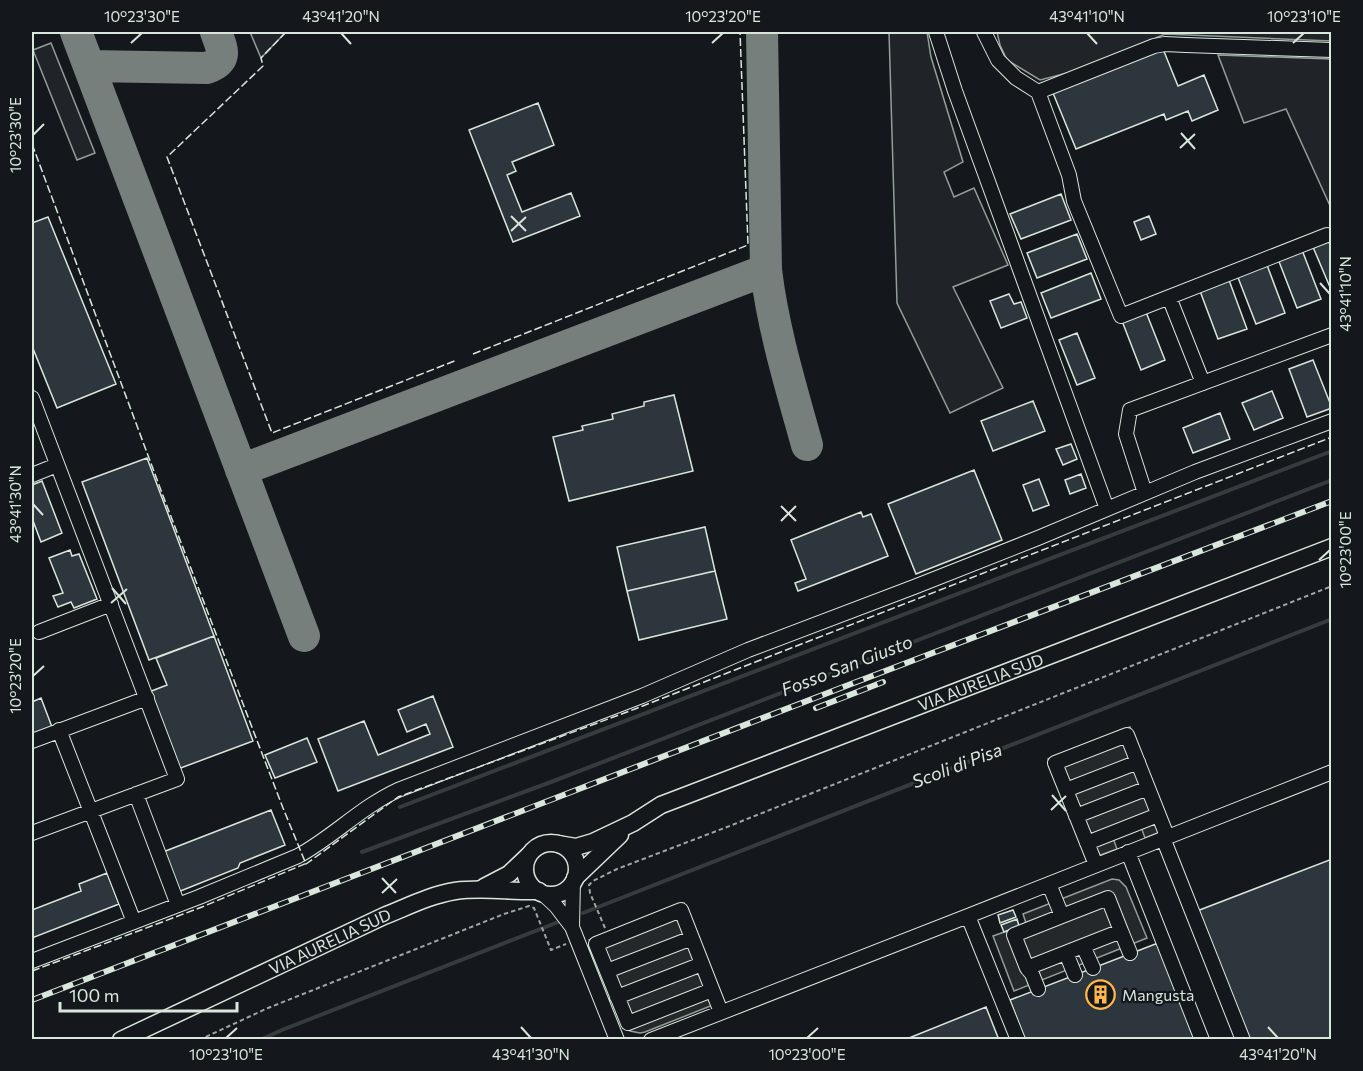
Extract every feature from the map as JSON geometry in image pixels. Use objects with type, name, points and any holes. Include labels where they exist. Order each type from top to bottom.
[{"type":"main road","name":"VIA AURELIA SUD","points":[[633,823],[661,806],[682,797],[1332,547]]},
{"type":"main road","points":[[480,889],[509,874],[533,850],[542,845],[551,843],[576,847],[603,838],[633,823]]},
{"type":"main road","points":[[480,889],[550,894],[561,892],[568,888],[574,879],[633,823]]},
{"type":"main road","points":[[558,844],[573,856],[576,866],[574,879]]},
{"type":"main road","points":[[529,855],[526,877],[531,885],[540,892]]},
{"type":"main road","name":"VIA AURELIA SUD","points":[[121,1040],[384,916],[435,896],[454,891],[480,889]]},
{"type":"street","points":[[936,32],[1107,509]]},
{"type":"street","points":[[984,32],[991,39],[998,60],[1016,78],[1038,93],[1069,175],[1074,201],[1121,315],[1327,235]]},
{"type":"street","points":[[1038,93],[1154,46],[1332,50]]},
{"type":"street","points":[[1169,297],[1203,383]]},
{"type":"street","points":[[1144,494],[1126,434],[1131,410],[1332,334]]},
{"type":"street","points":[[32,398],[177,778],[32,833]]},
{"type":"street","points":[[32,961],[298,856],[313,848],[371,805],[398,790],[642,696],[748,650],[914,587],[1195,472],[1332,421]]},
{"type":"street","points":[[32,475],[57,465]]},
{"type":"street","points":[[39,632],[111,604]]},
{"type":"street","points":[[32,741],[147,698]]},
{"type":"street","points":[[59,730],[134,922]]},
{"type":"street","points":[[1096,865],[1055,763],[1127,735],[1243,1040]]},
{"type":"street","points":[[1066,790],[1138,762]]},
{"type":"street","points":[[651,1040],[1332,772]]},
{"type":"street","points":[[1076,816],[1148,788]]},
{"type":"street","points":[[136,794],[178,905]]},
{"type":"street","points":[[1087,843],[1158,815]]},
{"type":"street","points":[[1128,852],[1202,1040]]},
{"type":"street","points":[[573,927],[574,879]]},
{"type":"street","points":[[1049,884],[1062,916]]},
{"type":"street","points":[[540,892],[556,906],[573,927],[617,1040]]},
{"type":"street","points":[[1038,989],[1014,935],[1108,898],[1130,953]]},
{"type":"street","points":[[712,990],[628,1023],[596,944],[681,910],[721,1012]]},
{"type":"street","points":[[969,916],[1018,1040]]},
{"type":"street","points":[[1028,968],[1121,931]]},
{"type":"street","points":[[607,971],[692,938]]},
{"type":"street","points":[[1083,946],[1092,968]]},
{"type":"street","points":[[1066,953],[1075,975]]},
{"type":"street","points":[[617,997],[702,964]]},
{"type":"path","points":[[602,921],[589,885],[617,869],[1332,586]]},
{"type":"path","points":[[199,1040],[268,1008],[529,906],[534,908],[551,950],[569,944]]},
{"type":"shaded area","points":[[250,32],[286,32],[261,58]]},
{"type":"shaded area","points":[[889,32],[927,32],[931,57],[963,162],[944,172],[954,197],[974,188],[1008,265],[953,287],[1003,388],[950,413],[897,303]]},
{"type":"shaded area","points":[[997,32],[1331,32],[1332,41],[1165,34],[1079,70],[1040,80],[1007,60]]},
{"type":"shaded area","points":[[51,43],[95,153],[77,160],[33,50]]},
{"type":"shaded area","points":[[1218,55],[1331,59],[1331,208],[1286,109],[1244,123]]},
{"type":"shaded area","points":[[1130,727],[1170,828],[1145,838],[1141,827],[1113,838],[1117,849],[1087,860],[1048,759]]},
{"type":"shaded area","points":[[1112,879],[1119,880],[1126,887],[1147,938],[1014,991],[993,936],[1024,925],[1026,923],[1023,914]]},
{"type":"shaded area","points":[[684,903],[723,1001],[645,1032],[630,1031],[623,1026],[589,940]]},
{"type":"building","points":[[1163,49],[1178,86],[1204,75],[1218,110],[1192,121],[1188,111],[1166,120],[1164,114],[1076,149],[1053,93]]},
{"type":"building","points":[[538,103],[554,145],[512,162],[516,171],[507,175],[522,212],[571,193],[580,216],[513,242],[469,130]]},
{"type":"building","points":[[1061,194],[1071,220],[1021,239],[1010,214]]},
{"type":"building","points":[[1149,216],[1156,234],[1141,240],[1134,222]]},
{"type":"building","points":[[48,217],[116,384],[57,408],[32,346],[32,223]]},
{"type":"building","points":[[1077,234],[1087,259],[1037,278],[1027,253]]},
{"type":"building","points":[[1328,241],[1332,248],[1332,292],[1313,247]]},
{"type":"building","points":[[1302,250],[1321,299],[1297,308],[1278,259]]},
{"type":"building","points":[[1267,265],[1285,313],[1256,324],[1237,275]]},
{"type":"building","points":[[1091,273],[1101,299],[1051,318],[1041,293]]},
{"type":"building","points":[[1229,280],[1247,329],[1218,339],[1200,291]]},
{"type":"building","points":[[1009,294],[1014,304],[1021,302],[1027,318],[1001,328],[990,301]]},
{"type":"building","points":[[1146,312],[1165,360],[1141,370],[1122,321]]},
{"type":"building","points":[[1077,333],[1095,378],[1077,385],[1059,340]]},
{"type":"building","points":[[1313,360],[1332,408],[1307,417],[1289,369]]},
{"type":"building","points":[[1272,391],[1283,418],[1254,430],[1242,403]]},
{"type":"building","points":[[674,395],[693,471],[569,501],[553,437],[583,430],[582,426],[613,419],[612,414],[644,406],[644,402]]},
{"type":"building","points":[[1033,401],[1045,431],[993,451],[981,421]]},
{"type":"building","points":[[1220,413],[1230,439],[1193,453],[1183,428]]},
{"type":"building","points":[[1071,444],[1077,459],[1063,465],[1056,449]]},
{"type":"building","points":[[147,458],[214,636],[149,660],[82,482]]},
{"type":"building","points":[[974,470],[1002,540],[916,574],[888,504]]},
{"type":"building","points":[[1081,474],[1086,488],[1070,494],[1065,480]]},
{"type":"building","points":[[1039,479],[1049,505],[1033,511],[1023,485]]},
{"type":"building","points":[[42,481],[62,533],[41,542],[32,518],[32,485]]},
{"type":"building","points":[[861,512],[863,517],[871,514],[888,556],[798,591],[795,583],[806,579],[791,540]]},
{"type":"building","points":[[705,527],[715,571],[627,591],[617,547]]},
{"type":"building","points":[[70,550],[72,556],[79,554],[97,599],[74,608],[71,602],[58,607],[53,596],[63,593],[49,558]]},
{"type":"building","points":[[715,571],[727,619],[639,640],[627,591]]},
{"type":"building","points":[[214,636],[253,741],[178,769],[149,692],[167,685],[156,658]]},
{"type":"building","points":[[433,696],[453,747],[338,791],[318,739],[364,721],[378,755],[430,734],[426,724],[407,732],[398,710]]},
{"type":"building","points":[[41,698],[52,727],[32,735],[32,702]]},
{"type":"building","points":[[307,738],[317,762],[275,778],[265,755]]},
{"type":"building","points":[[271,810],[285,845],[240,863],[238,868],[178,892],[163,852]]},
{"type":"building","points":[[1332,859],[1332,1040],[1248,1040],[1197,911]]},
{"type":"building","points":[[107,873],[119,904],[32,938],[32,910],[81,891],[79,884]]},
{"type":"building","points":[[1013,910],[1016,917],[1000,923],[998,915]]},
{"type":"building","points":[[1017,919],[1019,926],[1004,932],[1001,925]]},
{"type":"building","name":"Mangusta","points":[[1158,943],[1196,1040],[1025,1040],[1010,1000]]},
{"type":"building","points":[[986,1007],[999,1040],[904,1040]]},
{"type":"waterway","points":[[400,807],[1332,451]]},
{"type":"waterway","name":"Fosso San Giusto","points":[[362,852],[551,782],[1332,480]]},
{"type":"waterway","name":"Scoli di Pisa","points":[[583,913],[1332,619]]},
{"type":"waterway","points":[[260,1040],[561,921]]},
{"type":"taxiway","points":[[76,32],[304,636]]},
{"type":"taxiway","points":[[89,66],[207,68],[221,58],[222,49],[216,32]]},
{"type":"taxiway","points":[[762,32],[766,270],[778,336],[807,445]]},
{"type":"taxiway","points":[[241,470],[766,270]]},
{"type":"railway","points":[[32,1000],[1332,501]]},
{"type":"railway","points":[[816,708],[883,682]]},
{"type":"fence","points":[[286,32],[261,58],[263,66],[167,157],[272,433],[457,360]]},
{"type":"fence","points":[[473,354],[748,245],[740,32]]},
{"type":"fence","points":[[32,144],[165,501],[306,864],[398,797],[635,709],[1332,437]]},
{"type":"fence","points":[[32,971],[202,907],[307,863]]},
{"type":"place","name":"Mangusta","points":[[1101,995]]}]
